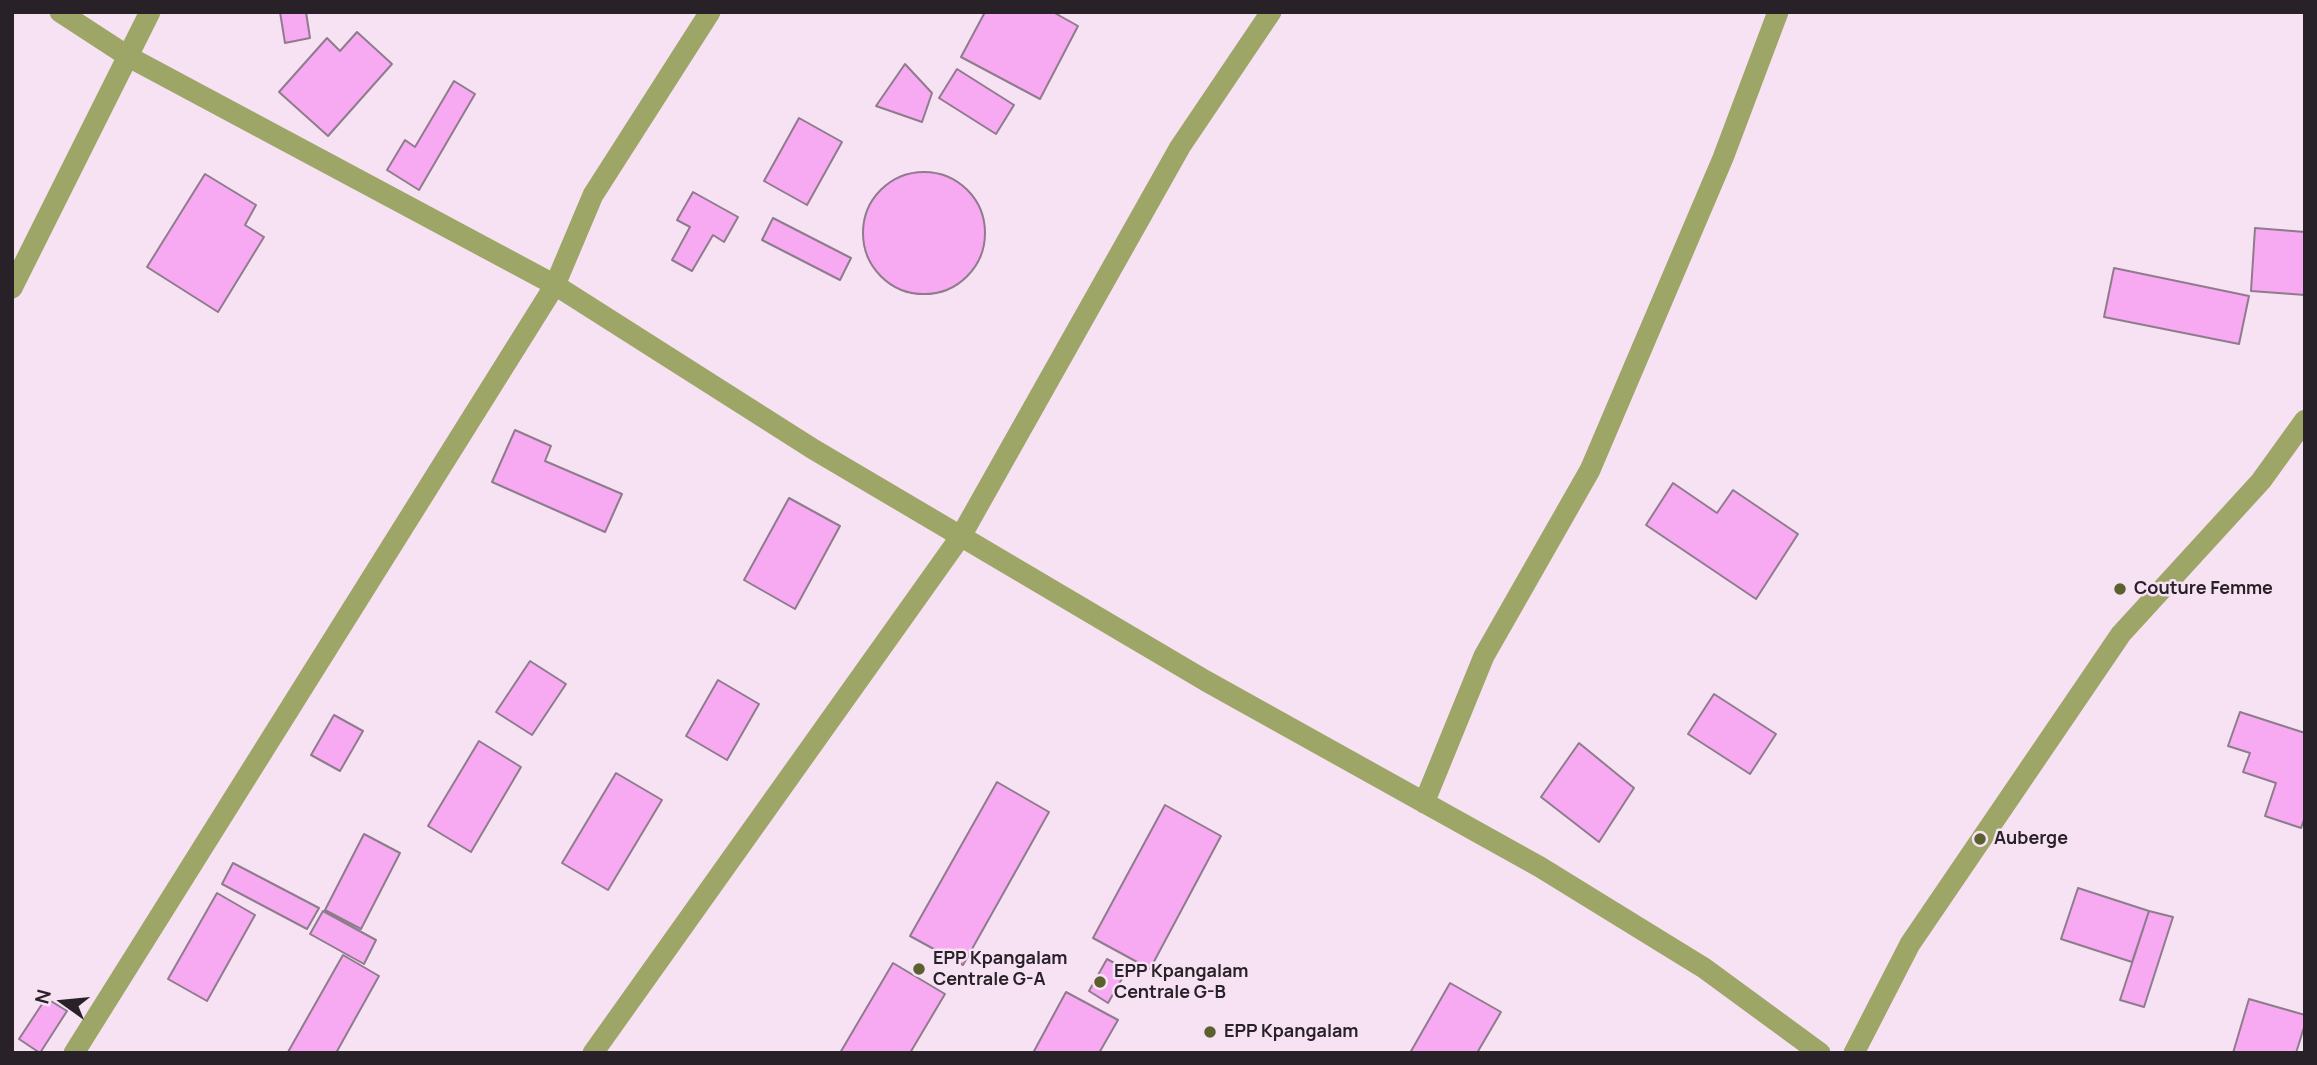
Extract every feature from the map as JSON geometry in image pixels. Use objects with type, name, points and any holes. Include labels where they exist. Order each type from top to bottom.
[{"type":"street","points":[[60,12],[129,57],[555,285],[813,449],[1206,681],[1540,867],[1704,968],[1820,1053]]},
{"type":"street","points":[[12,288],[150,12]]},
{"type":"street","points":[[74,1053],[555,285],[593,195],[710,12]]},
{"type":"street","points":[[593,1053],[961,536],[1180,147],[1271,12]]},
{"type":"street","points":[[1424,803],[1484,656],[1590,470],[1723,158],[1778,12]]},
{"type":"street","points":[[1854,1053],[1910,944],[2121,634],[2261,481],[2305,420]]},
{"type":"building","points":[[280,12],[306,12],[310,38],[285,43]]},
{"type":"building","points":[[985,12],[1053,12],[1078,26],[1040,99],[961,57]]},
{"type":"building","points":[[357,32],[392,64],[328,136],[279,92],[327,38],[340,51]]},
{"type":"building","points":[[905,64],[932,93],[922,122],[876,106]]},
{"type":"building","points":[[957,69],[1014,105],[996,134],[939,98]]},
{"type":"building","points":[[454,81],[475,94],[419,190],[387,170],[405,140],[415,147]]},
{"type":"building","points":[[799,118],[842,142],[807,205],[764,181]]},
{"type":"building","points":[[924,172],[947,177],[967,190],[980,210],[985,233],[980,256],[967,276],[947,289],[924,294],[901,289],[881,276],[868,256],[863,233],[868,210],[881,190],[901,177]]},
{"type":"building","points":[[205,174],[256,205],[245,225],[264,237],[218,312],[147,267]]},
{"type":"building","points":[[693,192],[738,217],[724,242],[713,235],[692,271],[672,260],[690,227],[677,220]]},
{"type":"building","points":[[773,218],[851,258],[840,280],[762,240]]},
{"type":"building","points":[[2255,228],[2305,232],[2305,295],[2251,291]]},
{"type":"building","points":[[2114,268],[2249,296],[2239,344],[2104,317]]},
{"type":"building","points":[[515,430],[551,446],[545,461],[622,494],[605,532],[492,482]]},
{"type":"building","points":[[1673,483],[1717,513],[1733,490],[1798,534],[1756,599],[1646,525]]},
{"type":"building","points":[[789,498],[840,526],[795,609],[744,580]]},
{"type":"building","points":[[530,661],[566,684],[532,735],[496,712]]},
{"type":"building","points":[[718,680],[759,704],[727,760],[686,736]]},
{"type":"building","points":[[1714,694],[1776,734],[1750,774],[1688,734]]},
{"type":"building","points":[[2240,712],[2305,733],[2305,817],[2301,828],[2265,816],[2276,783],[2243,772],[2250,753],[2228,746]]},
{"type":"building","points":[[334,715],[363,731],[340,771],[311,755]]},
{"type":"building","points":[[479,741],[521,767],[471,852],[428,826]]},
{"type":"building","points":[[1579,743],[1634,788],[1599,842],[1541,797]]},
{"type":"building","points":[[616,773],[662,800],[608,890],[562,863]]},
{"type":"building","points":[[997,782],[1049,812],[963,965],[910,936]]},
{"type":"building","points":[[1165,805],[1221,836],[1150,969],[1093,938]]},
{"type":"building","points":[[364,834],[400,853],[361,929],[325,910]]},
{"type":"building","points":[[233,863],[319,908],[307,929],[222,884]]},
{"type":"building","points":[[2078,888],[2149,911],[2132,962],[2061,939]]},
{"type":"building","points":[[217,893],[255,915],[207,1001],[168,979]]},
{"type":"building","points":[[323,911],[376,940],[364,964],[310,934]]},
{"type":"building","points":[[2149,911],[2173,917],[2144,1007],[2120,1000]]},
{"type":"building","points":[[343,955],[379,976],[336,1053],[288,1052]]},
{"type":"building","points":[[1107,959],[1127,970],[1108,1003],[1089,991]]},
{"type":"building","points":[[893,963],[945,994],[910,1053],[840,1053]]},
{"type":"building","points":[[1450,983],[1501,1012],[1477,1053],[1410,1053]]},
{"type":"building","points":[[1066,992],[1118,1020],[1099,1053],[1033,1053]]},
{"type":"building","points":[[46,998],[67,1011],[40,1053],[19,1039]]},
{"type":"building","points":[[2249,999],[2305,1015],[2296,1053],[2233,1053]]},
{"type":"place","name":"Couture Femme","points":[[2120,589]]},
{"type":"place","name":"Auberge","points":[[1980,839]]},
{"type":"place","name":"EPP Kpangalam Centrale G-A","points":[[919,969]]},
{"type":"place","name":"EPP Kpangalam Centrale G-B","points":[[1100,982]]},
{"type":"place","name":"EPP Kpangalam","points":[[1210,1032]]}]
